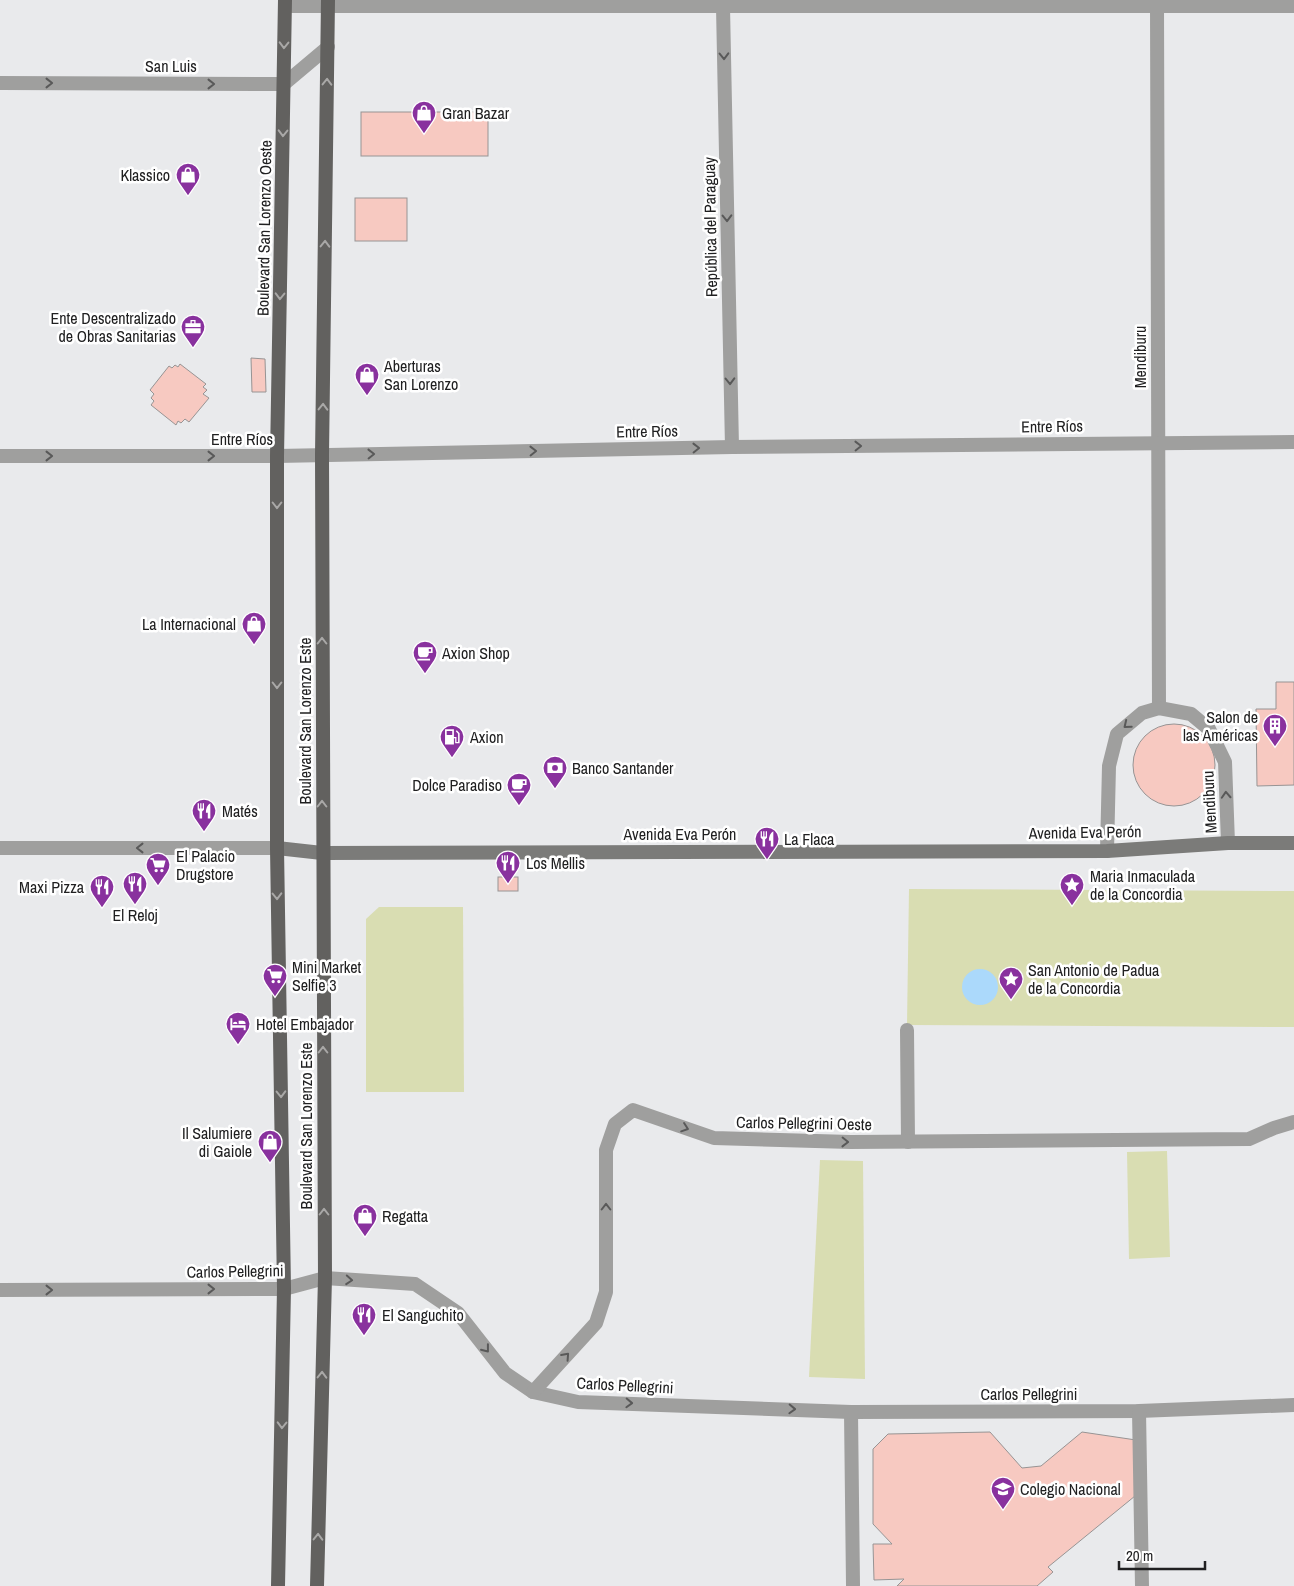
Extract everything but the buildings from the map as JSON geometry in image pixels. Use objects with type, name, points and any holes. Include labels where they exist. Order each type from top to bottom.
[{"type":"main road","name":"Boulevard San Lorenzo Oeste","points":[[277,456],[285,3]]},
{"type":"main road","points":[[322,455],[328,3]]},
{"type":"main road","name":"Boulevard San Lorenzo Este","points":[[317,1586],[325,1278],[322,455]]},
{"type":"main road","name":"Boulevard San Lorenzo Este","points":[[277,456],[276,848],[284,1289],[278,1586]]},
{"type":"main road","name":"Avenida Eva Perón","points":[[276,848],[322,852],[1108,851],[1228,843],[1294,843]]},
{"type":"street","points":[[285,3],[723,7],[1294,6]]},
{"type":"street","name":"Mendiburu","points":[[1157,6],[1159,708],[1191,714],[1209,729],[1225,762],[1228,843]]},
{"type":"street","name":"República del Paraguay","points":[[723,7],[732,447]]},
{"type":"street","points":[[284,84],[328,46]]},
{"type":"street","name":"San Luis","points":[[0,83],[284,84]]},
{"type":"street","name":"Entre Ríos","points":[[0,456],[277,456],[732,447],[1294,442]]},
{"type":"street","points":[[1108,851],[1109,766],[1117,734],[1142,713],[1159,708]]},
{"type":"street","points":[[0,848],[276,848]]},
{"type":"street","points":[[907,1030],[908,1142]]},
{"type":"street","name":"Carlos Pellegrini Oeste","points":[[533,1392],[596,1323],[606,1292],[606,1150],[615,1124],[634,1110],[714,1138],[851,1142],[1249,1139],[1294,1122]]},
{"type":"street","name":"Carlos Pellegrini","points":[[0,1290],[284,1289],[325,1278],[415,1284],[458,1314],[505,1373],[533,1392],[578,1402],[851,1412],[1139,1410],[1294,1405]]},
{"type":"street","points":[[1139,1410],[1142,1586]]},
{"type":"street","points":[[851,1412],[853,1585]]},
{"type":"green space","points":[[909,889],[1294,891],[1294,1027],[907,1025]]},
{"type":"green space","points":[[379,907],[463,907],[464,1092],[366,1092],[366,919]]},
{"type":"green space","points":[[1167,1151],[1170,1257],[1129,1259],[1127,1152]]},
{"type":"green space","points":[[820,1160],[863,1161],[865,1379],[809,1377]]},
{"type":"water","points":[[980,969],[987,970],[993,974],[997,980],[997,994],[993,1000],[987,1004],[980,1005],[973,1004],[967,1000],[963,994],[962,987],[963,980],[967,974],[973,970]]},
{"type":"place","name":"Gran Bazar","points":[[424,134]]},
{"type":"place","name":"Klassico","points":[[188,196]]},
{"type":"place","name":"Ente Descentralizado de Obras Sanitarias","points":[[193,348]]},
{"type":"place","name":"Aberturas San Lorenzo","points":[[367,396]]},
{"type":"place","name":"La Internacional","points":[[254,645]]},
{"type":"place","name":"Axion Shop","points":[[425,674]]},
{"type":"place","name":"Salon de las Américas","points":[[1275,747]]},
{"type":"place","name":"Axion","points":[[452,758]]},
{"type":"place","name":"Banco Santander","points":[[555,789]]},
{"type":"place","name":"Dolce Paradiso","points":[[519,806]]},
{"type":"place","name":"Matés","points":[[204,832]]},
{"type":"place","name":"La Flaca","points":[[767,860]]},
{"type":"place","name":"Los Mellis","points":[[508,884]]},
{"type":"place","name":"El Palacio Drugstore","points":[[158,886]]},
{"type":"place","name":"El Reloj","points":[[135,905]]},
{"type":"place","name":"Maria Inmaculada de la Concordia","points":[[1072,906]]},
{"type":"place","name":"Maxi Pizza","points":[[102,908]]},
{"type":"place","name":"Mini Market Selfie 3","points":[[275,997]]},
{"type":"place","name":"San Antonio de Padua de la Concordia","points":[[1011,1000]]},
{"type":"place","name":"Hotel Embajador","points":[[238,1045]]},
{"type":"place","name":"Il Salumiere di Gaiole","points":[[270,1163]]},
{"type":"place","name":"Regatta","points":[[365,1237]]},
{"type":"place","name":"El Sanguchito","points":[[364,1336]]},
{"type":"place","name":"Colegio Nacional","points":[[1003,1510]]}]
